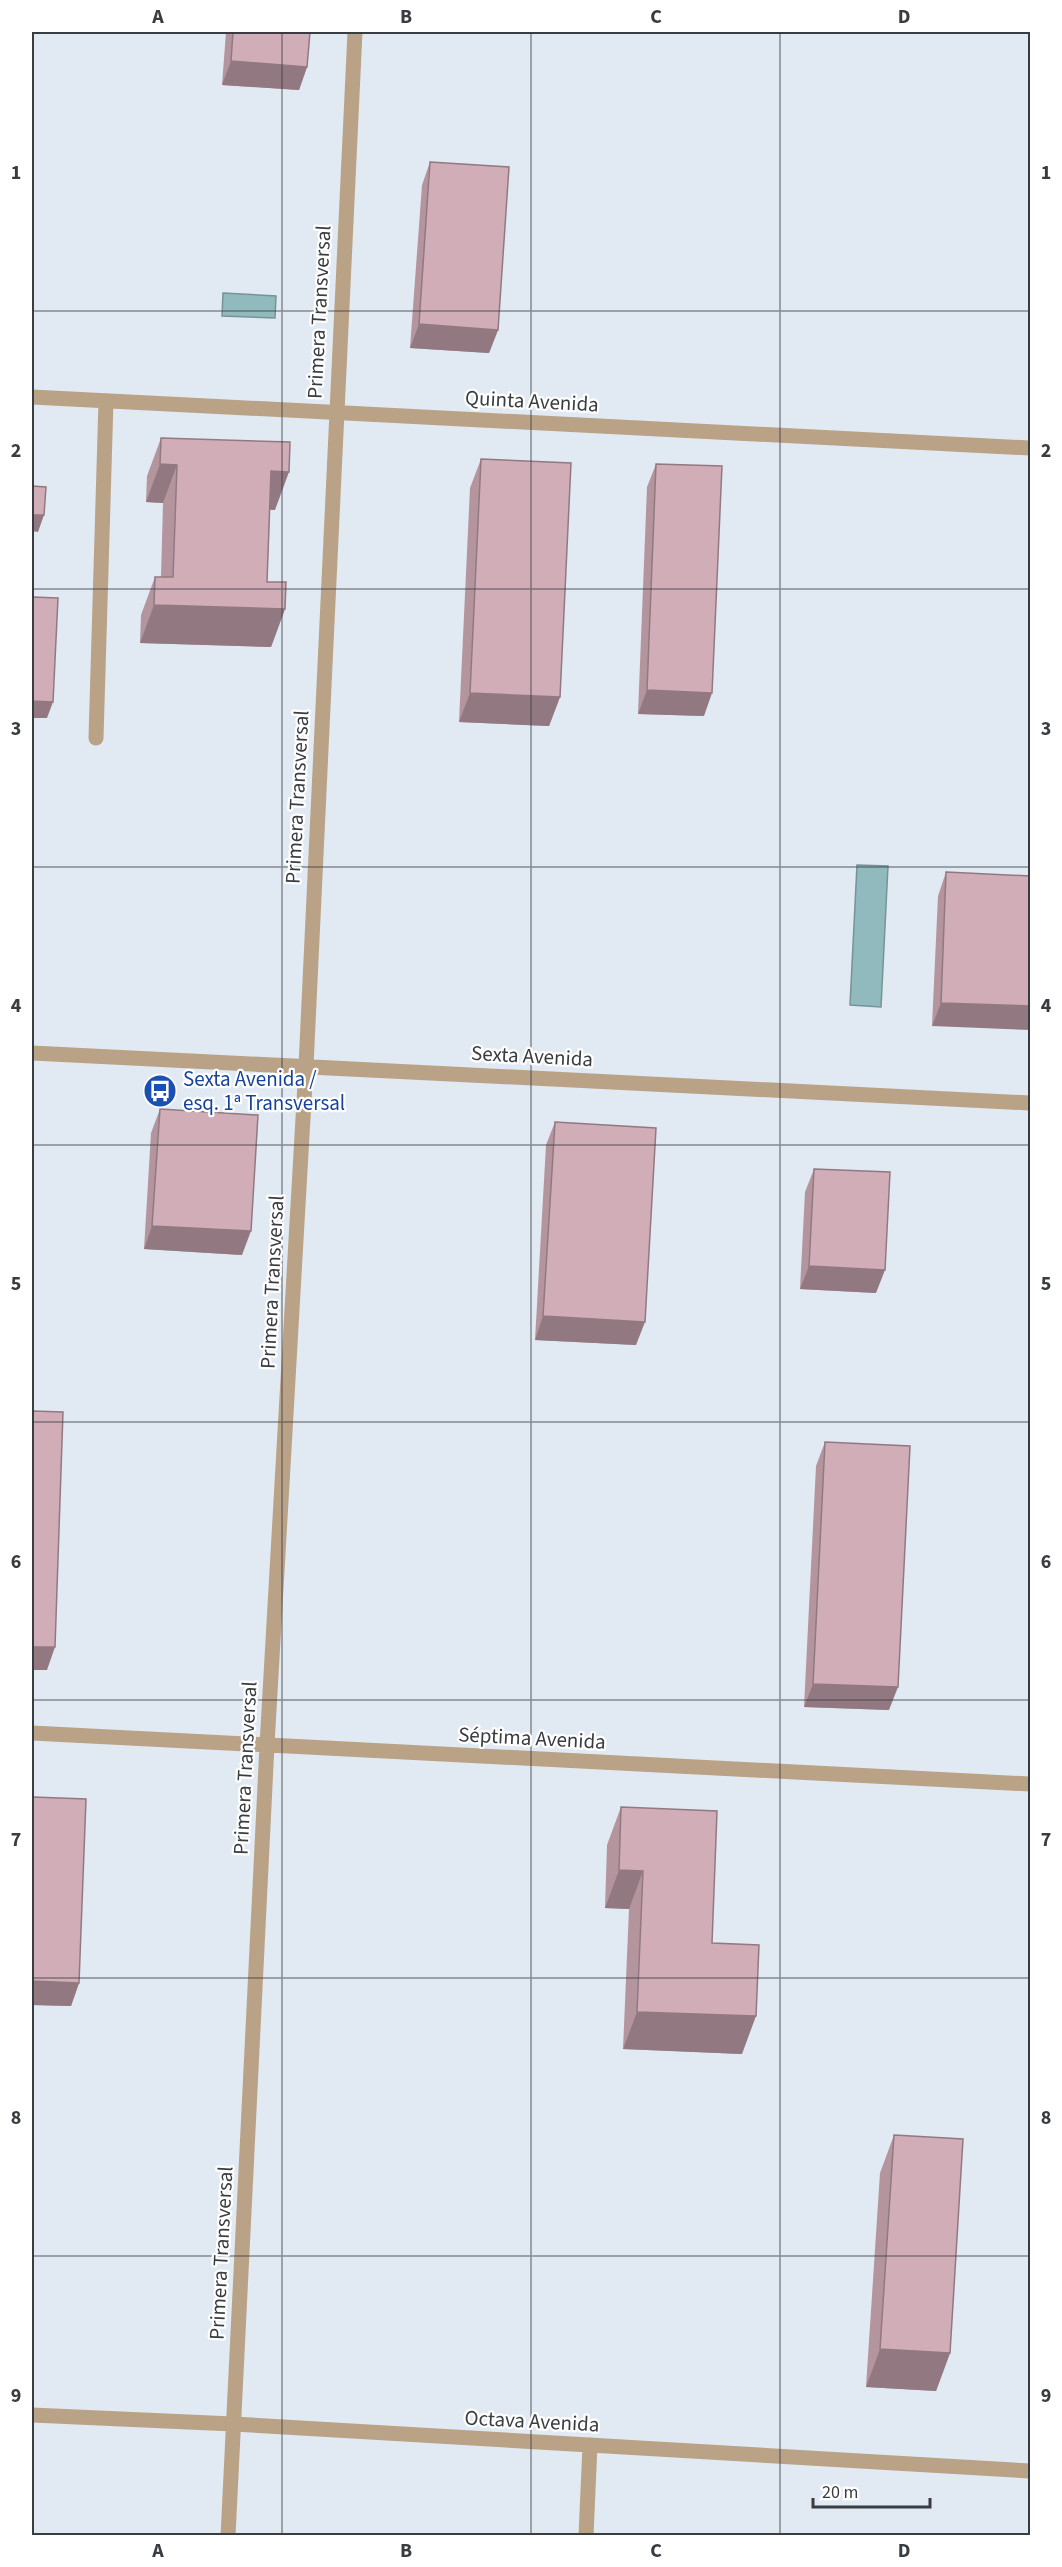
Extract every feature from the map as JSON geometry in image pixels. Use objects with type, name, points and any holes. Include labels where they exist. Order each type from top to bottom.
[{"type":"street","name":"Primera Transversal","points":[[228,2535],[267,1745],[306,1066],[335,412],[355,32]]},
{"type":"street","name":"Quinta Avenida","points":[[32,397],[1030,448]]},
{"type":"street","points":[[96,738],[106,400]]},
{"type":"street","name":"Sexta Avenida","points":[[32,1053],[1030,1103]]},
{"type":"street","name":"Séptima Avenida","points":[[32,1733],[1030,1784]]},
{"type":"street","name":"Octava Avenida","points":[[32,2415],[233,2424],[1030,2471]]},
{"type":"street","points":[[586,2535],[590,2445]]},
{"type":"shaded area","points":[[223,293],[276,296],[275,318],[222,316]]},
{"type":"shaded area","points":[[857,865],[888,866],[881,1007],[850,1005]]},
{"type":"building","points":[[233,32],[310,32],[307,67],[231,61]]},
{"type":"building","points":[[430,162],[509,167],[498,330],[419,324]]},
{"type":"building","points":[[161,438],[290,442],[289,472],[271,471],[267,582],[286,582],[285,609],[154,605],[155,577],[173,577],[177,465],[160,464]]},
{"type":"building","points":[[481,459],[571,463],[560,697],[470,693]]},
{"type":"building","points":[[656,464],[722,466],[712,693],[647,690]]},
{"type":"building","points":[[32,486],[46,487],[44,515],[34,515],[32,563]]},
{"type":"building","points":[[32,597],[58,598],[53,702],[32,701]]},
{"type":"building","points":[[946,872],[1030,876],[1030,1006],[941,1003]]},
{"type":"building","points":[[160,1109],[258,1115],[251,1231],[152,1226]]},
{"type":"building","points":[[555,1122],[656,1128],[645,1322],[543,1316]]},
{"type":"building","points":[[814,1169],[890,1172],[885,1270],[809,1266]]},
{"type":"building","points":[[32,1411],[63,1412],[55,1647],[32,1647]]},
{"type":"building","points":[[825,1442],[910,1446],[898,1687],[813,1684]]},
{"type":"building","points":[[33,1797],[86,1799],[79,1983],[32,1981]]},
{"type":"building","points":[[621,1807],[717,1811],[712,1943],[759,1945],[756,2016],[637,2012],[643,1871],[619,1870]]},
{"type":"building","points":[[894,2135],[963,2139],[950,2353],[880,2349]]},
{"type":"place","name":"Sexta Avenida / esq. 1ª Transversal","points":[[160,1091]]}]
